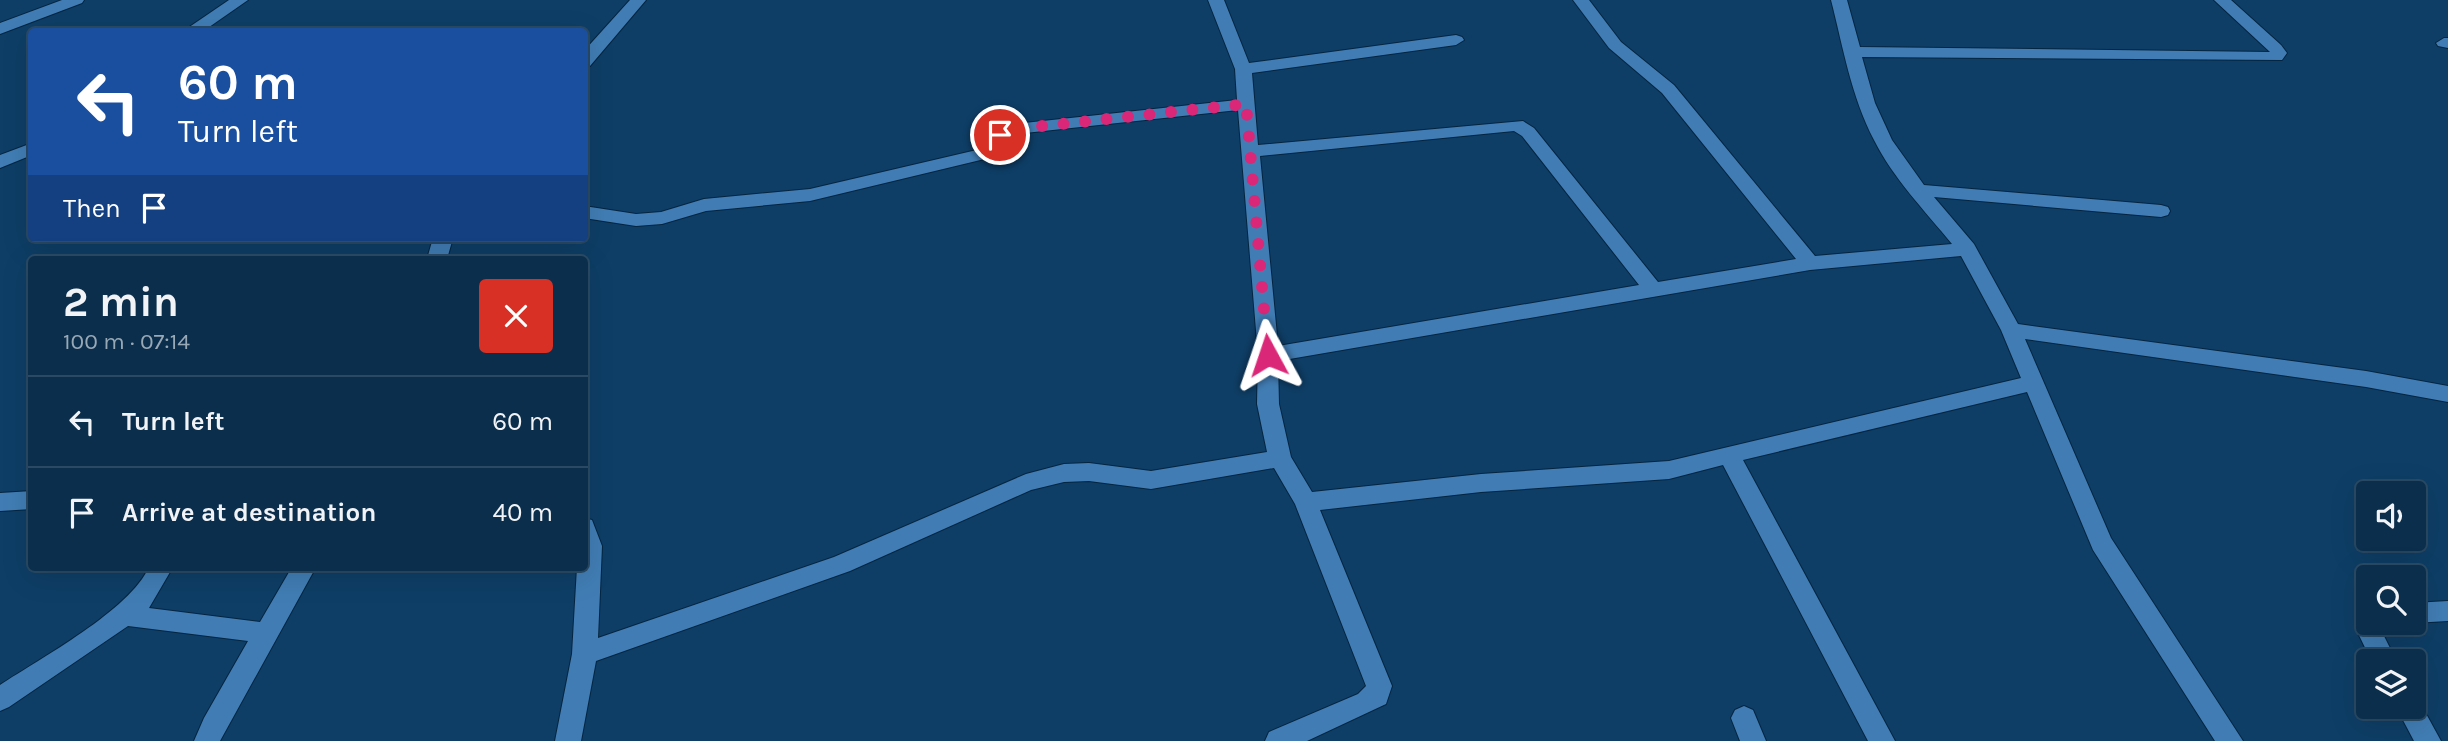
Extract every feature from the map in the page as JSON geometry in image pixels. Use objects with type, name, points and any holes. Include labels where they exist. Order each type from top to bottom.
[{"type":"street","points":[[0,29],[76,0]]},
{"type":"street","points":[[196,28],[240,0]]},
{"type":"street","points":[[588,56],[638,0]]},
{"type":"street","points":[[1216,0],[1243,69],[1268,355],[1268,404],[1280,457],[1306,502],[1379,686],[1377,696],[1367,702],[1278,741]]},
{"type":"street","points":[[1581,0],[1615,45],[1668,89],[1810,262]]},
{"type":"street","points":[[1839,0],[1866,103],[1883,141],[1918,190],[1967,249],[2011,330],[2101,543],[2230,741]]},
{"type":"street","points":[[1852,52],[2276,57],[2279,53],[2275,48],[2221,0]]},
{"type":"street","points":[[1243,69],[1456,40]]},
{"type":"street","points":[[588,213],[636,219],[662,218],[704,205],[810,195],[987,153],[994,149],[1000,135],[1024,128],[1246,104]]},
{"type":"street","points":[[1250,151],[1517,125],[1528,132],[1653,289]]},
{"type":"street","points":[[0,162],[28,150]]},
{"type":"street","points":[[1918,190],[2161,211]]},
{"type":"street","points":[[1268,355],[1810,262],[1967,249]]},
{"type":"street","points":[[2011,330],[2366,379],[2448,394]]},
{"type":"street","points":[[1306,502],[1481,483],[1669,470],[2034,383]]},
{"type":"street","points":[[1729,454],[1882,741]]},
{"type":"street","points":[[585,654],[842,564],[1038,480],[1064,472],[1088,472],[1150,480],[1280,457]]},
{"type":"street","points":[[0,502],[28,500]]},
{"type":"street","points":[[568,741],[585,654],[590,546],[588,540]]},
{"type":"street","points":[[0,699],[125,615],[153,586],[159,571]]},
{"type":"street","points":[[207,741],[302,571]]},
{"type":"street","points":[[2426,612],[2448,611]]},
{"type":"street","points":[[125,615],[267,633]]},
{"type":"street","points":[[2416,719],[2428,741]]},
{"type":"route","points":[[1000,135],[1024,128],[1246,104],[1268,355]]}]
